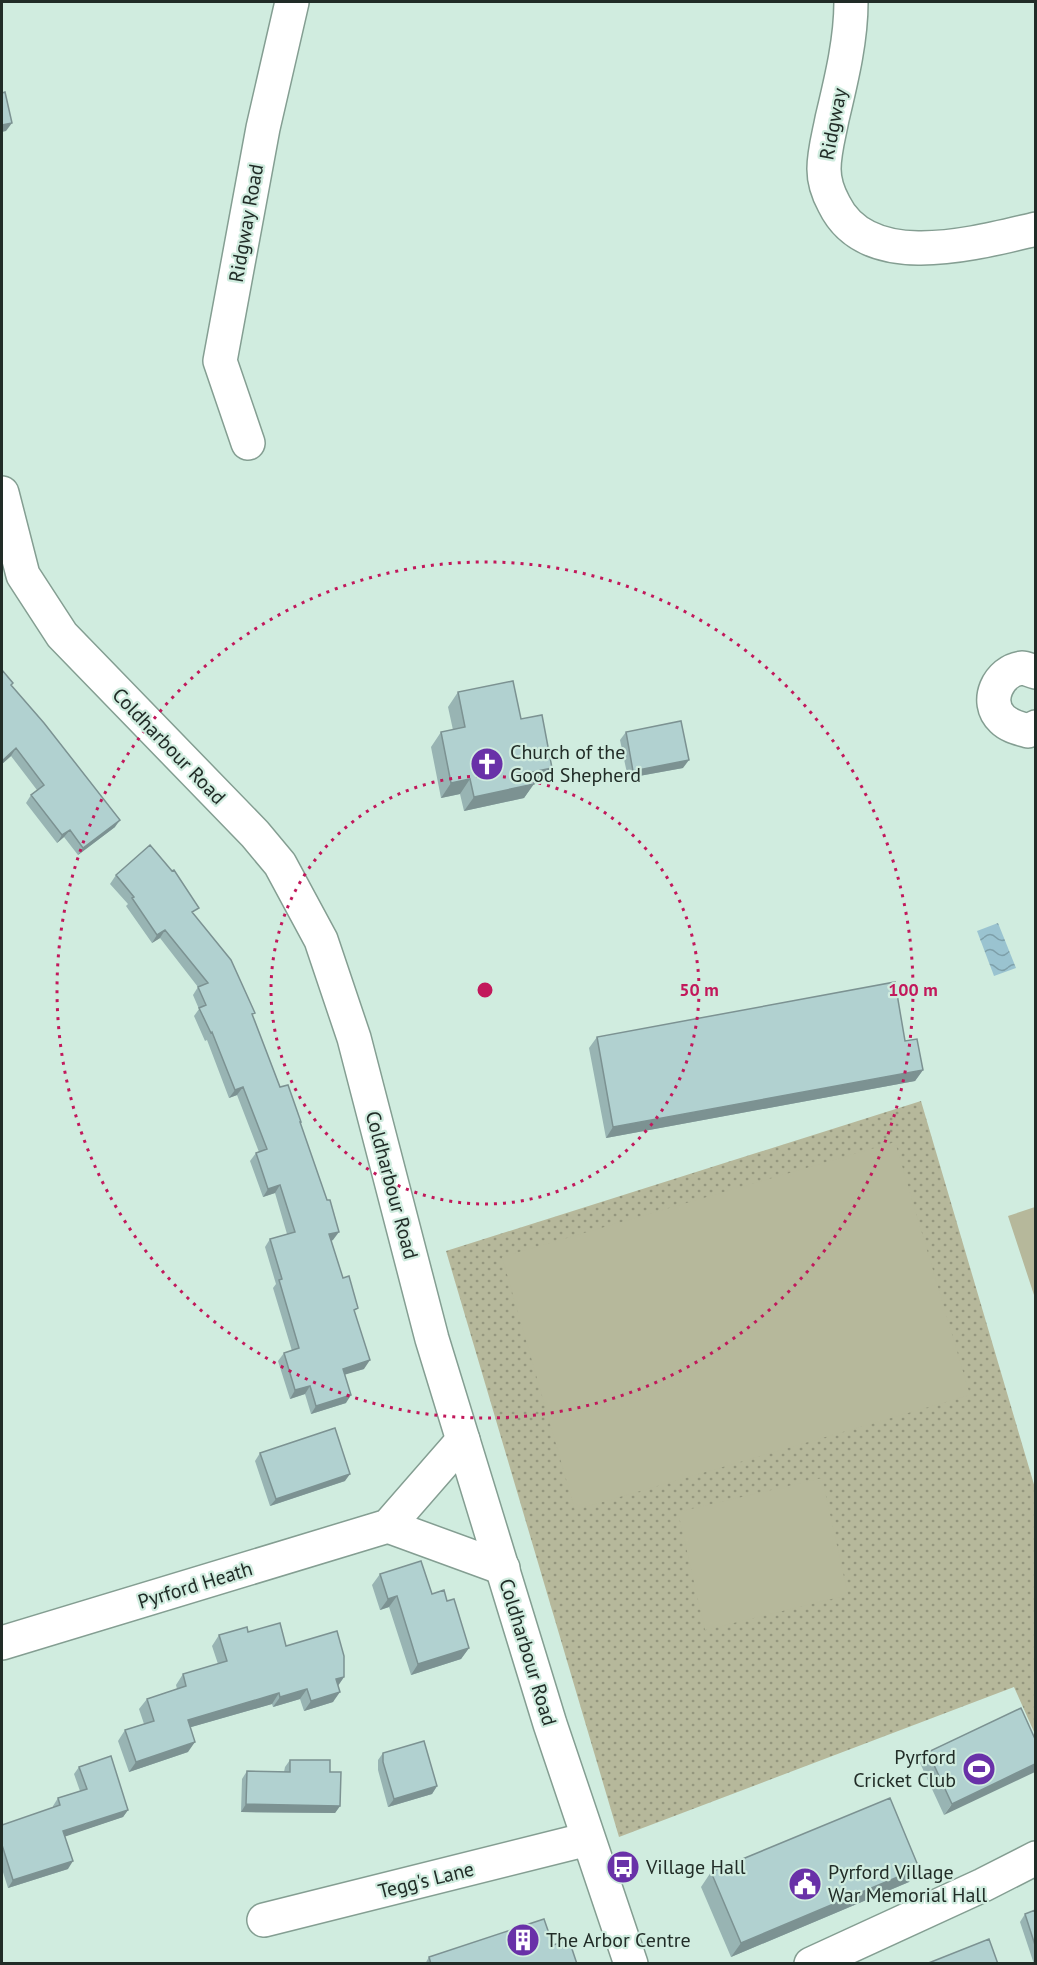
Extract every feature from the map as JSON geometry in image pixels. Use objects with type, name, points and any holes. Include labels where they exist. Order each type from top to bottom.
[{"type":"street","name":"Ridgway Road","points":[[248,443],[220,361],[263,129],[292,2]]},
{"type":"street","name":"Ridgway","points":[[850,2],[845,61],[826,150],[824,170],[827,191],[850,228],[874,241],[899,247],[923,248],[948,247],[1035,229]]},
{"type":"street","name":"Coldharbour Road","points":[[2,493],[23,575],[62,635],[255,834],[280,864],[321,940],[354,1038],[432,1339],[550,1724],[631,1964]]},
{"type":"street","points":[[1035,672],[1023,668],[1008,673],[994,691],[994,704],[1000,718],[1013,727],[1028,731],[1035,727]]},
{"type":"street","points":[[463,1440],[388,1526],[502,1568]]},
{"type":"street","name":"Pyrford Heath","points":[[2,1643],[388,1526]]},
{"type":"street","name":"Tegg's Lane","points":[[264,1920],[588,1839]]},
{"type":"street","points":[[811,1964],[983,1885],[1035,1858]]},
{"type":"green space","points":[[921,1101],[1035,1488],[1035,1734],[1014,1687],[619,1837],[446,1251]]},
{"type":"green space","points":[[895,1142],[970,1395],[575,1510],[502,1257]]},
{"type":"green space","points":[[1036,1207],[1035,1298],[1008,1216]]},
{"type":"green space","points":[[822,1478],[848,1595],[705,1630],[678,1512]]},
{"type":"water","points":[[998,923],[1016,968],[994,976],[977,931]]},
{"type":"building","points":[[5,92],[12,123],[2,125],[2,93]]},
{"type":"building","points":[[2,670],[13,683],[11,685],[44,723],[120,820],[83,848],[70,830],[62,835],[31,795],[44,785],[16,748],[2,761]]},
{"type":"building","name":"Church of the Good Shepherd","points":[[513,681],[521,719],[542,715],[552,768],[532,772],[534,784],[474,797],[470,779],[451,783],[441,732],[465,727],[458,692]]},
{"type":"building","points":[[681,721],[689,760],[633,771],[626,732]]},
{"type":"building","points":[[150,845],[172,871],[174,870],[199,908],[192,912],[231,960],[255,1013],[252,1014],[280,1087],[288,1085],[327,1200],[330,1200],[339,1232],[329,1234],[343,1278],[349,1276],[358,1308],[354,1310],[370,1360],[343,1369],[351,1395],[316,1406],[310,1386],[295,1390],[284,1353],[299,1348],[279,1280],[282,1279],[270,1239],[295,1232],[280,1185],[268,1189],[256,1153],[267,1149],[243,1087],[235,1090],[212,1032],[199,1008],[206,1005],[198,987],[208,983],[165,930],[157,935],[132,898],[134,897],[116,875]]},
{"type":"building","points":[[895,982],[905,1041],[917,1039],[923,1070],[613,1127],[597,1037]]},
{"type":"building","points":[[335,1428],[350,1474],[276,1499],[260,1453]]},
{"type":"building","points":[[421,1561],[432,1594],[444,1590],[447,1601],[454,1599],[469,1648],[418,1664],[397,1596],[388,1599],[380,1574]]},
{"type":"building","points":[[280,1623],[286,1646],[337,1631],[344,1656],[344,1677],[336,1679],[340,1692],[311,1701],[307,1689],[280,1697],[279,1693],[188,1720],[195,1742],[136,1762],[125,1730],[154,1721],[147,1699],[186,1686],[183,1674],[227,1661],[219,1635],[247,1627],[248,1632]]},
{"type":"building","name":"Pyrford Cricket Club","points":[[1021,1708],[1035,1739],[1035,1764],[952,1804],[928,1752]]},
{"type":"building","points":[[424,1741],[437,1786],[394,1799],[383,1762],[383,1753]]},
{"type":"building","points":[[111,1756],[128,1810],[63,1831],[73,1861],[13,1880],[2,1845],[2,1825],[60,1805],[58,1798],[87,1789],[79,1767]]},
{"type":"building","points":[[290,1760],[330,1760],[330,1772],[341,1772],[340,1806],[246,1804],[247,1771],[290,1772]]},
{"type":"building","name":"Pyrford Village War Memorial Hall","points":[[890,1798],[919,1868],[741,1943],[711,1872]]},
{"type":"building","points":[[1035,1910],[1035,1945],[1025,1914]]},
{"type":"building","points":[[544,1919],[553,1945],[569,1940],[577,1964],[431,1964],[429,1957]]},
{"type":"building","points":[[989,1939],[998,1964],[926,1964]]},
{"type":"place","name":"Church of the Good Shepherd","points":[[487,764]]},
{"type":"place","name":"Pyrford Cricket Club","points":[[979,1769]]},
{"type":"place","name":"Village Hall","points":[[623,1867]]},
{"type":"place","name":"Pyrford Village War Memorial Hall","points":[[805,1884]]},
{"type":"place","name":"The Arbor Centre","points":[[523,1940]]}]
